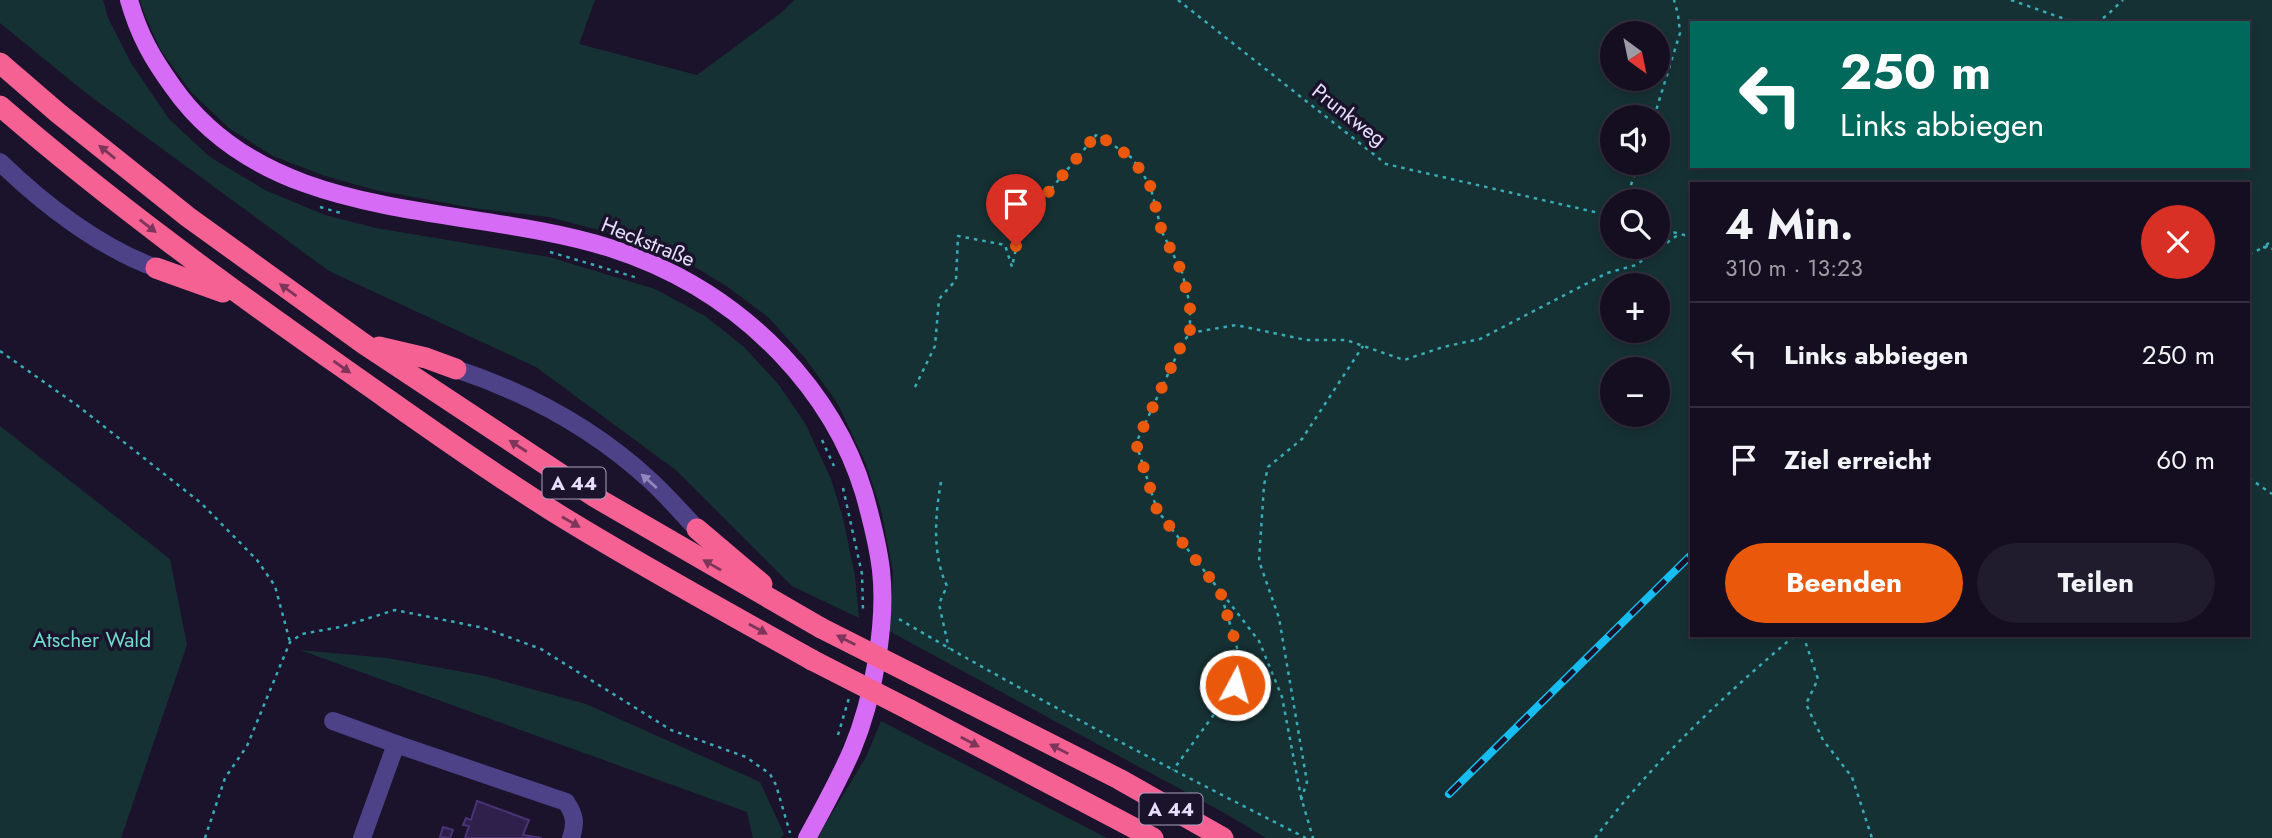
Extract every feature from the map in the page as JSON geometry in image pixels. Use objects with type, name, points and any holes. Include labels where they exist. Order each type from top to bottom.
[{"type":"highway","name":"A 44","points":[[0,63],[188,217],[363,344],[594,496],[821,628],[1119,779],[1223,838]]},
{"type":"highway","name":"A 44","points":[[0,106],[162,237],[248,301],[550,510],[812,660],[1153,838]]},
{"type":"highway","points":[[156,268],[248,301]]},
{"type":"highway","points":[[363,344],[426,358],[456,369]]},
{"type":"highway","points":[[698,529],[792,611]]},
{"type":"main road","name":"Heckstraße","points":[[129,0],[148,53],[184,104],[223,142],[270,169],[327,192],[365,201],[550,232],[610,248],[668,270],[719,299],[759,332],[797,372],[828,412],[857,470],[870,512],[881,571],[872,610],[875,667],[867,707],[852,749],[799,835]]},
{"type":"lane","points":[[0,162],[27,188],[78,226],[156,268]]},
{"type":"lane","points":[[456,369],[536,401],[600,440],[651,481],[698,529]]},
{"type":"lane","points":[[333,721],[566,803],[574,813],[571,838]]},
{"type":"lane","points":[[362,838],[397,744]]},
{"type":"path","name":"Prunkweg","points":[[1178,0],[1387,164],[1600,213]]},
{"type":"path","points":[[1658,105],[1680,33],[1674,0]]},
{"type":"path","points":[[2011,0],[2070,21]]},
{"type":"path","points":[[2099,21],[2123,0]]},
{"type":"path","points":[[915,387],[934,346],[939,299],[956,280],[958,236],[1005,245],[1012,267],[1021,225],[1097,134],[1132,158],[1150,185],[1162,232],[1182,272],[1190,305],[1190,333],[1182,344],[1136,443],[1157,510],[1259,641],[1282,697],[1301,800],[1313,838]]},
{"type":"path","points":[[314,205],[351,216]]},
{"type":"path","points":[[1670,232],[1690,237]]},
{"type":"path","points":[[1190,333],[1236,325],[1306,340],[1346,340],[1404,360],[1443,347],[1480,339],[1607,273],[1636,265],[1679,234]]},
{"type":"path","points":[[2250,254],[2272,243]]},
{"type":"path","points":[[2263,247],[2272,249]]},
{"type":"path","points":[[549,251],[645,280]]},
{"type":"path","points":[[1301,800],[1307,782],[1279,618],[1259,561],[1264,485],[1268,467],[1302,439],[1363,346]]},
{"type":"path","points":[[0,351],[78,407],[201,503],[257,561],[275,586],[290,642]]},
{"type":"path","points":[[818,433],[834,466]]},
{"type":"path","points":[[840,477],[872,610],[1306,838]]},
{"type":"path","points":[[2250,479],[2272,494]]},
{"type":"path","points":[[942,482],[936,508],[939,569],[947,586],[939,604],[949,649]]},
{"type":"path","points":[[1173,770],[1235,685],[1238,651],[1220,591]]},
{"type":"path","points":[[205,838],[225,778],[247,746],[290,642],[302,634],[340,627],[395,610],[484,628],[541,649],[671,730],[746,757],[770,774],[799,835]]},
{"type":"path","points":[[1595,838],[1625,799],[1680,738],[1736,685],[1793,637]]},
{"type":"path","points":[[1803,637],[1818,680],[1806,704],[1824,740],[1852,777],[1872,838]]},
{"type":"path","points":[[836,739],[852,689]]},
{"type":"path","points":[[797,821],[798,838]]},
{"type":"path","points":[[787,838],[799,835]]},
{"type":"green space","points":[[0,0],[103,0],[108,18],[131,63],[169,119],[210,157],[265,190],[325,215],[376,228],[549,257],[655,289],[705,316],[743,346],[779,385],[806,425],[831,479],[843,518],[855,576],[859,618],[792,586],[677,471],[536,367],[329,271],[86,93],[0,23]]},
{"type":"green space","points":[[140,0],[595,0],[579,44],[697,75],[781,13],[794,0],[2272,0],[2272,838],[1266,838],[889,631],[893,572],[881,510],[866,464],[838,404],[805,358],[768,317],[725,285],[670,252],[610,233],[549,217],[473,208],[375,190],[325,176],[273,156],[229,128],[191,92],[160,49]]},
{"type":"green space","name":"Atscher Wald","points":[[0,426],[170,559],[187,645],[121,838],[0,838]]},
{"type":"green space","points":[[300,650],[387,658],[485,676],[586,704],[760,782],[784,834],[781,838],[753,838],[747,812]]},
{"type":"green space","points":[[881,721],[1107,838],[817,838],[866,757]]},
{"type":"building","points":[[477,801],[529,820],[523,835],[542,838],[465,838],[469,826],[463,825],[466,818],[471,820]]},
{"type":"building","points":[[443,827],[453,830],[450,838],[440,837]]},
{"type":"railway","points":[[1449,794],[1690,556]]},
{"type":"route","points":[[1016,246],[1021,225],[1097,134],[1132,158],[1150,185],[1162,232],[1182,272],[1190,305],[1190,333],[1182,344],[1136,443],[1157,510],[1220,591],[1238,651],[1235,685]]}]
